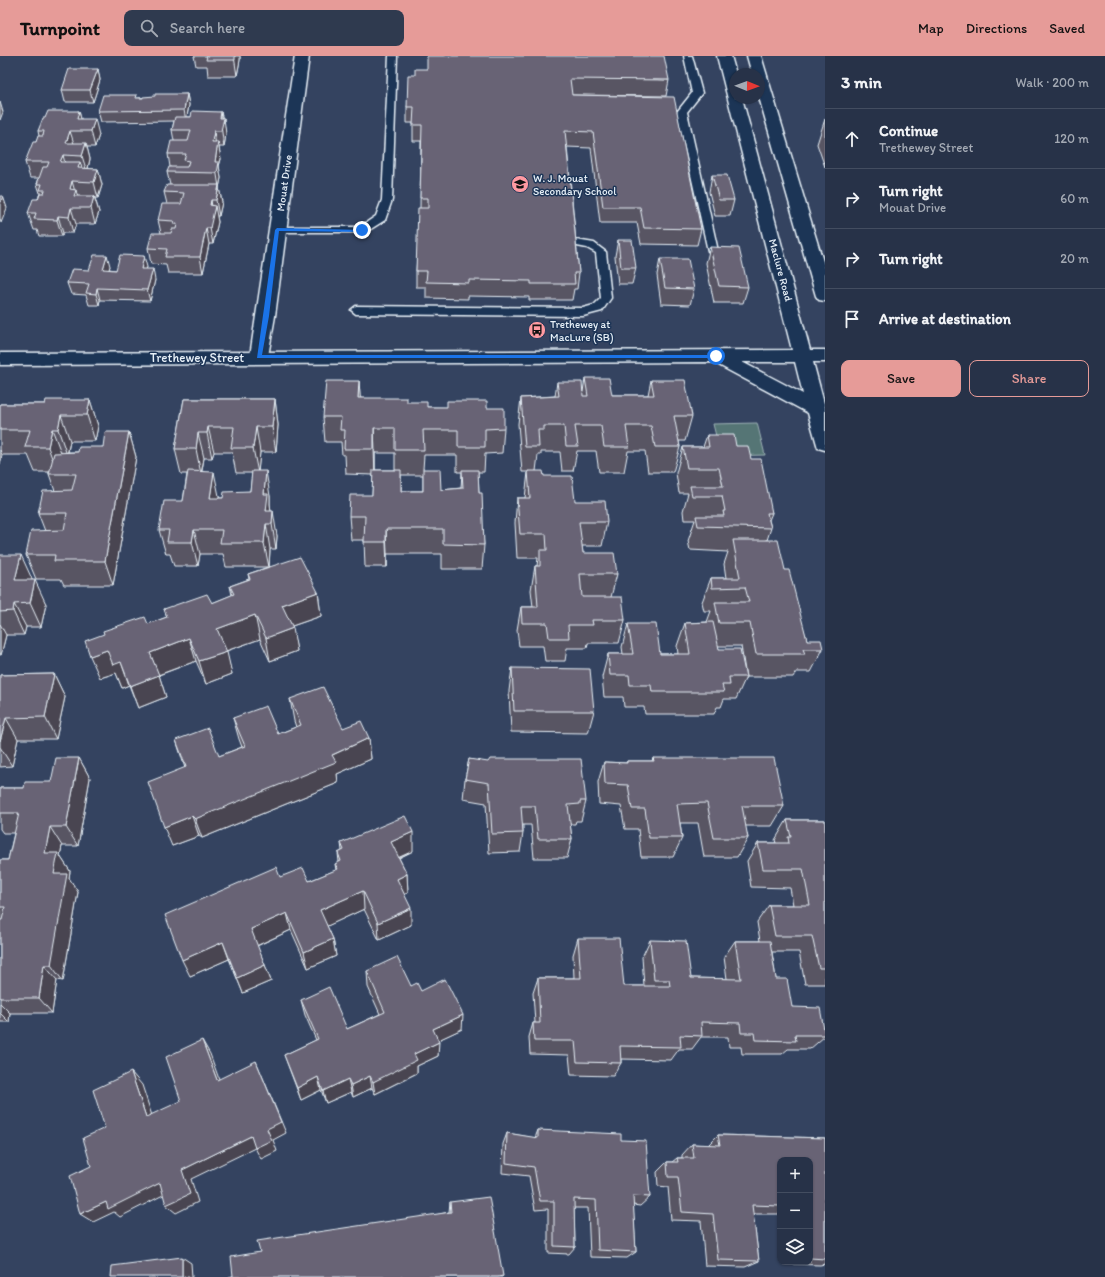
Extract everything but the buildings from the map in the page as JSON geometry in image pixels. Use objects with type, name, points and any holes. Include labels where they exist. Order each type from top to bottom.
[{"type":"main road","name":"Mouat Drive","points":[[259,356],[266,316],[302,56]]},
{"type":"main road","name":"Maclure Road","points":[[724,56],[729,75]]},
{"type":"main road","points":[[754,56],[825,296]]},
{"type":"main road","name":"Maclure Road","points":[[737,104],[825,443]]},
{"type":"main road","name":"Trethewey Street","points":[[0,359],[259,356],[825,356]]},
{"type":"main road","points":[[716,356],[816,409]]},
{"type":"lane","points":[[277,230],[362,230],[381,218],[387,200],[393,56]]},
{"type":"lane","points":[[688,56],[697,93],[682,112],[713,251]]},
{"type":"lane","points":[[356,310],[583,312],[598,308],[606,298],[601,252],[590,245],[576,243]]},
{"type":"green space","points":[[757,423],[765,455],[721,456],[713,424]]},
{"type":"place","name":"W. J. Mouat Secondary School","points":[[520,184]]},
{"type":"place","name":"Trethewey at MacLure (SB)","points":[[537,330]]},
{"type":"route","points":[[362,230],[277,230],[266,316],[259,356],[716,356]]}]
